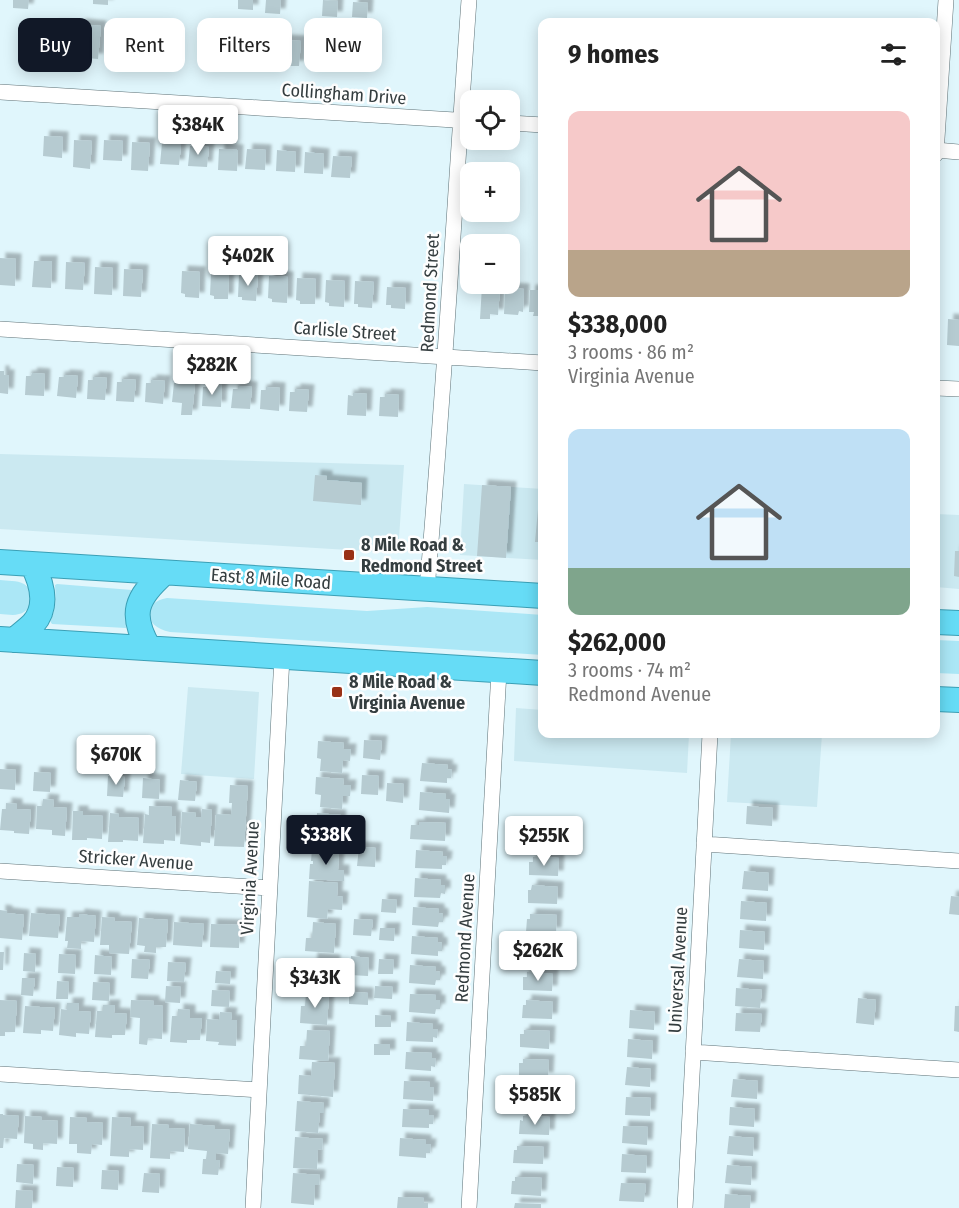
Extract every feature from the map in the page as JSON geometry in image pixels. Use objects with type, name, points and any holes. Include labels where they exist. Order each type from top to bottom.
[{"type":"highway","name":"East 8 Mile Road","points":[[0,562],[538,596]]},
{"type":"highway","points":[[7,640],[33,623],[43,604],[41,585],[32,564]]},
{"type":"highway","points":[[149,648],[139,626],[139,603],[149,585],[164,573]]},
{"type":"highway","points":[[940,622],[959,623]]},
{"type":"highway","points":[[7,640],[538,673]]},
{"type":"highway","points":[[940,699],[959,700]]},
{"type":"street","name":"Redmond Street","points":[[467,90],[469,0]]},
{"type":"street","points":[[940,91],[946,0]]},
{"type":"street","name":"Collingham Drive","points":[[0,92],[460,120]]},
{"type":"street","points":[[520,124],[538,125]]},
{"type":"street","name":"Redmond Street","points":[[427,589],[463,150]]},
{"type":"street","points":[[940,151],[959,152]]},
{"type":"street","name":"Carlisle Street","points":[[0,329],[538,363]]},
{"type":"street","points":[[940,388],[959,389]]},
{"type":"street","name":"Virginia Avenue","points":[[253,1208],[282,657]]},
{"type":"street","name":"Redmond Avenue","points":[[469,1208],[499,671]]},
{"type":"street","name":"Universal Avenue","points":[[685,1208],[710,738]]},
{"type":"street","points":[[704,844],[959,861]]},
{"type":"street","name":"Stricker Avenue","points":[[0,871],[269,888]]},
{"type":"street","points":[[693,1052],[959,1070]]},
{"type":"street","points":[[0,1074],[259,1090]]},
{"type":"shaded area","points":[[0,454],[404,465],[398,553],[0,529]]},
{"type":"shaded area","points":[[464,484],[538,489],[538,560],[460,555]]},
{"type":"shaded area","points":[[940,514],[959,515],[959,589],[940,587]]},
{"type":"shaded area","points":[[0,580],[18,582],[28,587],[31,600],[24,612],[14,615],[0,614]]},
{"type":"shaded area","points":[[57,584],[132,590],[127,608],[126,628],[52,624],[50,621]]},
{"type":"shaded area","points":[[167,598],[367,611],[427,607],[538,615],[538,655],[170,632],[155,625],[149,615],[153,604]]},
{"type":"shaded area","points":[[940,640],[959,641],[959,674],[940,673]]},
{"type":"shaded area","points":[[188,687],[259,692],[254,779],[181,774]]},
{"type":"shaded area","points":[[516,708],[538,710],[538,738],[689,738],[687,773],[514,761]]},
{"type":"shaded area","points":[[731,738],[822,738],[817,807],[727,802]]},
{"type":"building","points":[[13,0],[29,0],[28,9],[13,8]]},
{"type":"building","points":[[93,0],[108,0],[108,5],[93,4]]},
{"type":"building","points":[[238,0],[253,0],[253,10],[238,9]]},
{"type":"building","points":[[266,0],[281,0],[280,14],[265,13]]},
{"type":"building","points":[[323,0],[338,1],[337,17],[322,16]]},
{"type":"building","points":[[353,2],[368,3],[367,18],[352,17]]},
{"type":"building","points":[[92,25],[101,26],[98,59],[92,58]]},
{"type":"building","points":[[292,40],[301,41],[299,66],[292,66]]},
{"type":"building","points":[[44,136],[63,137],[62,158],[43,156]]},
{"type":"building","points":[[74,140],[92,141],[90,169],[73,167]]},
{"type":"building","points":[[104,140],[123,141],[122,161],[103,160]]},
{"type":"building","points":[[132,142],[150,143],[148,171],[131,170]]},
{"type":"building","points":[[162,143],[181,145],[179,165],[160,164]]},
{"type":"building","points":[[190,146],[209,147],[207,167],[188,166]]},
{"type":"building","points":[[219,149],[238,150],[237,171],[218,170]]},
{"type":"building","points":[[247,149],[266,150],[265,170],[245,169]]},
{"type":"building","points":[[277,150],[296,152],[295,172],[276,171]]},
{"type":"building","points":[[305,152],[324,154],[323,174],[304,173]]},
{"type":"building","points":[[333,156],[352,157],[350,178],[331,177]]},
{"type":"building","points":[[0,258],[16,259],[15,286],[0,285]]},
{"type":"building","points":[[34,261],[52,261],[51,288],[32,287]]},
{"type":"building","points":[[66,262],[85,263],[83,290],[65,289]]},
{"type":"building","points":[[95,267],[113,268],[112,295],[94,294]]},
{"type":"building","points":[[124,269],[143,270],[141,297],[123,296]]},
{"type":"building","points":[[182,271],[200,272],[199,298],[185,297],[185,294],[181,293]]},
{"type":"building","points":[[211,273],[229,274],[228,299],[214,299],[214,296],[210,295]]},
{"type":"building","points":[[239,274],[258,275],[256,301],[242,300],[242,297],[238,297]]},
{"type":"building","points":[[269,276],[288,277],[287,303],[272,302],[272,299],[268,298]]},
{"type":"building","points":[[297,278],[316,279],[315,304],[300,304],[300,301],[296,300]]},
{"type":"building","points":[[326,280],[345,281],[344,307],[329,306],[329,303],[325,302]]},
{"type":"building","points":[[355,281],[374,282],[372,308],[358,307],[358,304],[354,304]]},
{"type":"building","points":[[387,287],[406,288],[405,309],[391,308],[391,305],[386,305]]},
{"type":"building","points":[[520,289],[524,289],[523,312],[519,311],[518,315],[504,314],[505,294],[520,294]]},
{"type":"building","points":[[530,290],[538,290],[538,316],[533,316],[534,312],[529,312]]},
{"type":"building","points":[[482,294],[500,294],[498,315],[490,314],[490,319],[480,319]]},
{"type":"building","points":[[948,319],[959,320],[959,346],[947,345]]},
{"type":"building","points":[[0,371],[4,371],[4,375],[9,375],[8,394],[0,393]]},
{"type":"building","points":[[32,373],[45,374],[44,396],[25,395],[26,376],[31,376]]},
{"type":"building","points":[[64,375],[78,376],[76,398],[57,396],[59,377],[64,377]]},
{"type":"building","points":[[93,377],[107,378],[105,400],[87,399],[88,380],[93,380]]},
{"type":"building","points":[[122,379],[136,380],[134,402],[116,401],[117,382],[122,382]]},
{"type":"building","points":[[151,380],[165,381],[163,404],[145,402],[146,383],[151,383]]},
{"type":"building","points":[[174,383],[195,384],[192,415],[181,415],[182,403],[172,402]]},
{"type":"building","points":[[208,384],[222,385],[221,407],[202,406],[203,387],[208,387]]},
{"type":"building","points":[[238,386],[252,387],[250,409],[231,408],[233,389],[238,389]]},
{"type":"building","points":[[266,387],[280,388],[279,411],[260,409],[261,390],[266,390]]},
{"type":"building","points":[[295,389],[309,390],[307,412],[289,411],[290,392],[295,392]]},
{"type":"building","points":[[353,393],[367,394],[366,416],[347,415],[348,395],[353,396]]},
{"type":"building","points":[[385,394],[399,395],[398,417],[379,416],[380,397],[385,397]]},
{"type":"building","points":[[315,475],[327,476],[327,480],[362,483],[361,505],[313,501]]},
{"type":"building","points":[[482,485],[511,487],[506,558],[477,556]]},
{"type":"building","points":[[538,509],[538,542],[535,542]]},
{"type":"building","points":[[955,551],[959,551],[959,577],[954,576]]},
{"type":"building","points":[[364,740],[382,741],[380,760],[363,758]]},
{"type":"building","points":[[318,741],[344,743],[343,749],[351,749],[350,761],[343,760],[342,773],[320,771],[321,759],[317,758]]},
{"type":"building","points":[[422,763],[448,765],[447,769],[452,770],[451,778],[447,778],[447,783],[420,781]]},
{"type":"building","points":[[0,769],[16,770],[15,790],[0,789]]},
{"type":"building","points":[[34,772],[51,773],[50,792],[33,791]]},
{"type":"building","points":[[362,775],[379,776],[378,795],[361,794]]},
{"type":"building","points":[[108,776],[125,777],[123,797],[107,796]]},
{"type":"building","points":[[316,777],[344,779],[343,785],[351,785],[350,796],[343,796],[342,809],[320,807],[321,795],[315,794]]},
{"type":"building","points":[[143,778],[160,780],[159,799],[142,798]]},
{"type":"building","points":[[180,780],[197,782],[195,801],[178,800]]},
{"type":"building","points":[[387,783],[404,784],[403,803],[386,801]]},
{"type":"building","points":[[230,785],[248,786],[244,847],[214,846],[216,814],[231,815]]},
{"type":"building","points":[[420,792],[446,794],[446,799],[450,799],[449,813],[419,810]]},
{"type":"building","points":[[43,799],[54,800],[53,807],[67,808],[65,836],[52,835],[52,830],[36,829],[37,806],[42,806]]},
{"type":"building","points":[[6,803],[17,804],[17,809],[31,810],[29,834],[0,830],[2,809],[6,809]]},
{"type":"building","points":[[149,806],[172,807],[172,816],[176,816],[175,841],[164,840],[164,844],[143,843],[145,814],[149,815]]},
{"type":"building","points":[[747,806],[773,808],[772,826],[746,824]]},
{"type":"building","points":[[202,809],[212,810],[210,843],[201,842],[201,846],[180,844],[182,812],[196,813],[195,817],[201,817]]},
{"type":"building","points":[[73,811],[83,811],[83,815],[103,816],[102,839],[72,840]]},
{"type":"building","points":[[110,813],[119,814],[119,817],[139,818],[138,841],[108,842]]},
{"type":"building","points":[[317,813],[341,815],[338,845],[311,844],[312,829],[316,829]]},
{"type":"building","points":[[419,822],[446,823],[445,841],[410,839],[411,825],[419,825]]},
{"type":"building","points":[[359,847],[376,848],[375,867],[357,866]]},
{"type":"building","points":[[312,849],[339,850],[338,870],[344,870],[344,881],[309,879],[310,864],[313,864]]},
{"type":"building","points":[[416,850],[443,852],[442,856],[447,856],[446,865],[442,865],[442,869],[415,868]]},
{"type":"building","points":[[533,857],[559,858],[558,876],[529,875],[529,862],[533,862]]},
{"type":"building","points":[[744,871],[769,873],[768,891],[742,889]]},
{"type":"building","points":[[415,878],[441,880],[441,885],[445,885],[445,894],[441,893],[440,898],[414,897]]},
{"type":"building","points":[[309,881],[338,883],[337,896],[343,897],[342,910],[328,909],[327,919],[307,917]]},
{"type":"building","points":[[532,885],[558,887],[557,904],[528,903],[528,890],[531,890]]},
{"type":"building","points":[[951,896],[959,897],[959,915],[949,914]]},
{"type":"building","points":[[382,899],[397,900],[396,913],[381,912]]},
{"type":"building","points":[[741,901],[767,903],[766,921],[740,919]]},
{"type":"building","points":[[413,907],[439,909],[439,913],[443,914],[443,922],[439,922],[438,927],[412,925]]},
{"type":"building","points":[[0,910],[24,915],[22,940],[0,938]]},
{"type":"building","points":[[31,913],[60,915],[58,938],[29,936]]},
{"type":"building","points":[[79,914],[96,916],[94,942],[81,941],[81,949],[67,948],[68,941],[65,941],[67,917],[79,917]]},
{"type":"building","points":[[530,914],[557,915],[556,933],[526,932],[527,919],[530,919]]},
{"type":"building","points":[[102,917],[115,918],[114,921],[132,922],[129,954],[109,953],[109,945],[100,945]]},
{"type":"building","points":[[139,918],[168,920],[166,947],[156,947],[156,953],[144,952],[145,946],[137,945]]},
{"type":"building","points":[[354,919],[373,920],[371,936],[353,935]]},
{"type":"building","points":[[174,922],[204,924],[202,947],[173,945]]},
{"type":"building","points":[[313,922],[336,924],[334,953],[305,951],[306,938],[312,938]]},
{"type":"building","points":[[211,924],[240,925],[239,948],[210,947]]},
{"type":"building","points":[[380,928],[395,928],[394,941],[379,940]]},
{"type":"building","points":[[740,930],[765,932],[764,950],[739,948]]},
{"type":"building","points":[[412,936],[438,938],[438,942],[442,943],[442,951],[438,951],[438,956],[411,954]]},
{"type":"building","points":[[529,943],[555,945],[555,962],[525,961],[525,948],[529,948]]},
{"type":"building","points":[[0,952],[4,952],[3,970],[0,970]]},
{"type":"building","points":[[24,953],[36,954],[35,972],[23,971]]},
{"type":"building","points":[[59,954],[76,955],[75,974],[58,973]]},
{"type":"building","points":[[95,955],[112,957],[111,975],[94,974]]},
{"type":"building","points":[[351,956],[369,958],[368,976],[350,975]]},
{"type":"building","points":[[312,958],[335,960],[333,990],[304,988],[305,974],[311,974]]},
{"type":"building","points":[[132,959],[150,960],[148,979],[131,978]]},
{"type":"building","points":[[379,959],[394,960],[393,974],[378,974]]},
{"type":"building","points":[[739,959],[764,961],[763,979],[737,977]]},
{"type":"building","points":[[168,962],[186,963],[184,982],[167,981]]},
{"type":"building","points":[[410,965],[436,967],[436,971],[440,972],[440,980],[436,980],[435,985],[409,983]]},
{"type":"building","points":[[216,971],[231,972],[230,984],[215,983]]},
{"type":"building","points":[[527,972],[553,974],[552,991],[523,990],[523,977],[527,977]]},
{"type":"building","points":[[22,978],[35,978],[33,996],[21,995]]},
{"type":"building","points":[[57,981],[69,982],[68,999],[56,999]]},
{"type":"building","points":[[93,982],[110,983],[109,1001],[92,1000]]},
{"type":"building","points":[[166,986],[181,987],[180,1003],[165,1002]]},
{"type":"building","points":[[375,986],[393,987],[392,999],[374,998]]},
{"type":"building","points":[[736,988],[762,990],[760,1008],[735,1006]]},
{"type":"building","points":[[212,990],[230,991],[229,1007],[211,1006]]},
{"type":"building","points":[[349,992],[368,993],[368,1005],[349,1004]]},
{"type":"building","points":[[306,993],[329,994],[327,1025],[300,1023],[301,1006],[305,1006]]},
{"type":"building","points":[[410,994],[436,995],[436,1000],[440,1000],[440,1009],[436,1009],[435,1014],[409,1012]]},
{"type":"building","points":[[858,998],[876,1000],[874,1025],[856,1023]]},
{"type":"building","points":[[0,1000],[17,1001],[15,1032],[5,1032],[5,1036],[0,1036]]},
{"type":"building","points":[[131,1000],[154,1001],[154,1005],[163,1006],[162,1039],[148,1038],[147,1045],[139,1044],[140,1018],[130,1017]]},
{"type":"building","points":[[526,1000],[553,1002],[552,1019],[522,1018],[523,1005],[526,1005]]},
{"type":"building","points":[[67,1003],[79,1003],[78,1011],[91,1012],[89,1034],[76,1033],[76,1037],[59,1035],[61,1009],[67,1010]]},
{"type":"building","points":[[103,1005],[115,1005],[114,1013],[127,1014],[125,1035],[112,1035],[112,1038],[95,1037],[97,1011],[103,1011]]},
{"type":"building","points":[[25,1006],[55,1008],[53,1031],[41,1030],[41,1034],[23,1033]]},
{"type":"building","points":[[955,1006],[959,1006],[959,1032],[954,1031]]},
{"type":"building","points":[[178,1009],[190,1010],[190,1018],[202,1018],[200,1040],[187,1040],[187,1043],[170,1042],[172,1016],[178,1016]]},
{"type":"building","points":[[630,1010],[655,1012],[654,1030],[629,1028]]},
{"type":"building","points":[[220,1012],[232,1013],[231,1020],[237,1020],[236,1046],[218,1045],[219,1042],[206,1041],[207,1019],[219,1020]]},
{"type":"building","points":[[736,1013],[762,1014],[760,1032],[735,1031]]},
{"type":"building","points":[[375,1015],[391,1016],[391,1027],[375,1027]]},
{"type":"building","points":[[407,1022],[433,1024],[433,1029],[438,1029],[437,1038],[433,1037],[433,1042],[406,1041]]},
{"type":"building","points":[[307,1030],[330,1031],[328,1061],[299,1059],[300,1046],[306,1046]]},
{"type":"building","points":[[524,1030],[550,1031],[549,1049],[520,1047],[520,1034],[524,1034]]},
{"type":"building","points":[[628,1039],[653,1041],[652,1059],[627,1057]]},
{"type":"building","points":[[374,1044],[390,1044],[390,1055],[374,1055]]},
{"type":"building","points":[[406,1052],[432,1053],[432,1058],[436,1058],[435,1067],[431,1066],[431,1071],[405,1069]]},
{"type":"building","points":[[523,1059],[549,1060],[548,1078],[519,1076],[519,1063],[523,1063]]},
{"type":"building","points":[[312,1062],[335,1063],[333,1097],[298,1094],[299,1075],[311,1076]]},
{"type":"building","points":[[627,1067],[651,1069],[650,1087],[625,1085]]},
{"type":"building","points":[[733,1079],[758,1081],[757,1099],[731,1097]]},
{"type":"building","points":[[404,1081],[430,1082],[430,1087],[434,1087],[433,1101],[403,1099]]},
{"type":"building","points":[[522,1087],[548,1089],[547,1106],[518,1105],[518,1092],[521,1092]]},
{"type":"building","points":[[626,1097],[651,1098],[650,1116],[625,1115]]},
{"type":"building","points":[[297,1101],[324,1103],[324,1113],[320,1113],[318,1133],[295,1131]]},
{"type":"building","points":[[730,1107],[755,1109],[754,1127],[729,1125]]},
{"type":"building","points":[[403,1109],[429,1110],[429,1115],[434,1115],[433,1124],[429,1124],[429,1128],[402,1127]]},
{"type":"building","points":[[0,1114],[19,1116],[17,1139],[4,1138],[3,1148],[0,1148]]},
{"type":"building","points":[[25,1116],[58,1121],[57,1144],[43,1143],[43,1150],[33,1149],[33,1144],[24,1143]]},
{"type":"building","points":[[523,1116],[550,1117],[549,1135],[519,1134],[520,1120],[523,1121]]},
{"type":"building","points":[[70,1117],[87,1118],[87,1122],[103,1123],[102,1145],[92,1144],[91,1154],[77,1153],[77,1144],[69,1144]]},
{"type":"building","points":[[112,1117],[131,1118],[130,1126],[144,1127],[143,1150],[129,1149],[129,1157],[110,1156]]},
{"type":"building","points":[[152,1124],[185,1129],[184,1152],[170,1151],[170,1159],[150,1158]]},
{"type":"building","points":[[190,1124],[230,1130],[228,1154],[216,1153],[216,1160],[220,1160],[218,1175],[202,1174],[203,1159],[206,1159],[207,1151],[188,1149]]},
{"type":"building","points":[[623,1126],[648,1127],[647,1145],[622,1143]]},
{"type":"building","points":[[729,1136],[754,1138],[753,1156],[727,1154]]},
{"type":"building","points":[[295,1137],[323,1139],[322,1150],[318,1149],[317,1169],[293,1168]]},
{"type":"building","points":[[400,1138],[426,1140],[426,1144],[431,1144],[430,1153],[426,1153],[426,1158],[399,1156]]},
{"type":"building","points":[[517,1146],[544,1147],[543,1164],[513,1163],[514,1150],[517,1150]]},
{"type":"building","points":[[622,1154],[647,1156],[646,1173],[621,1172]]},
{"type":"building","points":[[17,1164],[34,1165],[33,1184],[16,1182]]},
{"type":"building","points":[[727,1165],[752,1167],[751,1185],[725,1183]]},
{"type":"building","points":[[57,1167],[74,1168],[73,1187],[56,1186]]},
{"type":"building","points":[[102,1170],[119,1171],[118,1190],[101,1189]]},
{"type":"building","points":[[144,1173],[160,1174],[159,1193],[142,1192]]},
{"type":"building","points":[[293,1173],[320,1175],[319,1185],[315,1185],[314,1205],[291,1203]]},
{"type":"building","points":[[515,1177],[542,1178],[541,1196],[511,1194],[512,1181],[515,1181]]},
{"type":"building","points":[[621,1183],[646,1184],[644,1202],[619,1201]]},
{"type":"building","points":[[16,1190],[33,1191],[32,1208],[15,1208]]},
{"type":"building","points":[[725,1194],[751,1196],[750,1208],[724,1208]]},
{"type":"building","points":[[398,1197],[424,1198],[424,1203],[428,1203],[428,1208],[397,1208]]},
{"type":"building","points":[[515,1203],[541,1204],[541,1208],[514,1208]]},
{"type":"place","name":"8 Mile Road & Redmond Street","points":[[349,555]]},
{"type":"place","name":"8 Mile Road & Virginia Avenue","points":[[337,692]]}]
